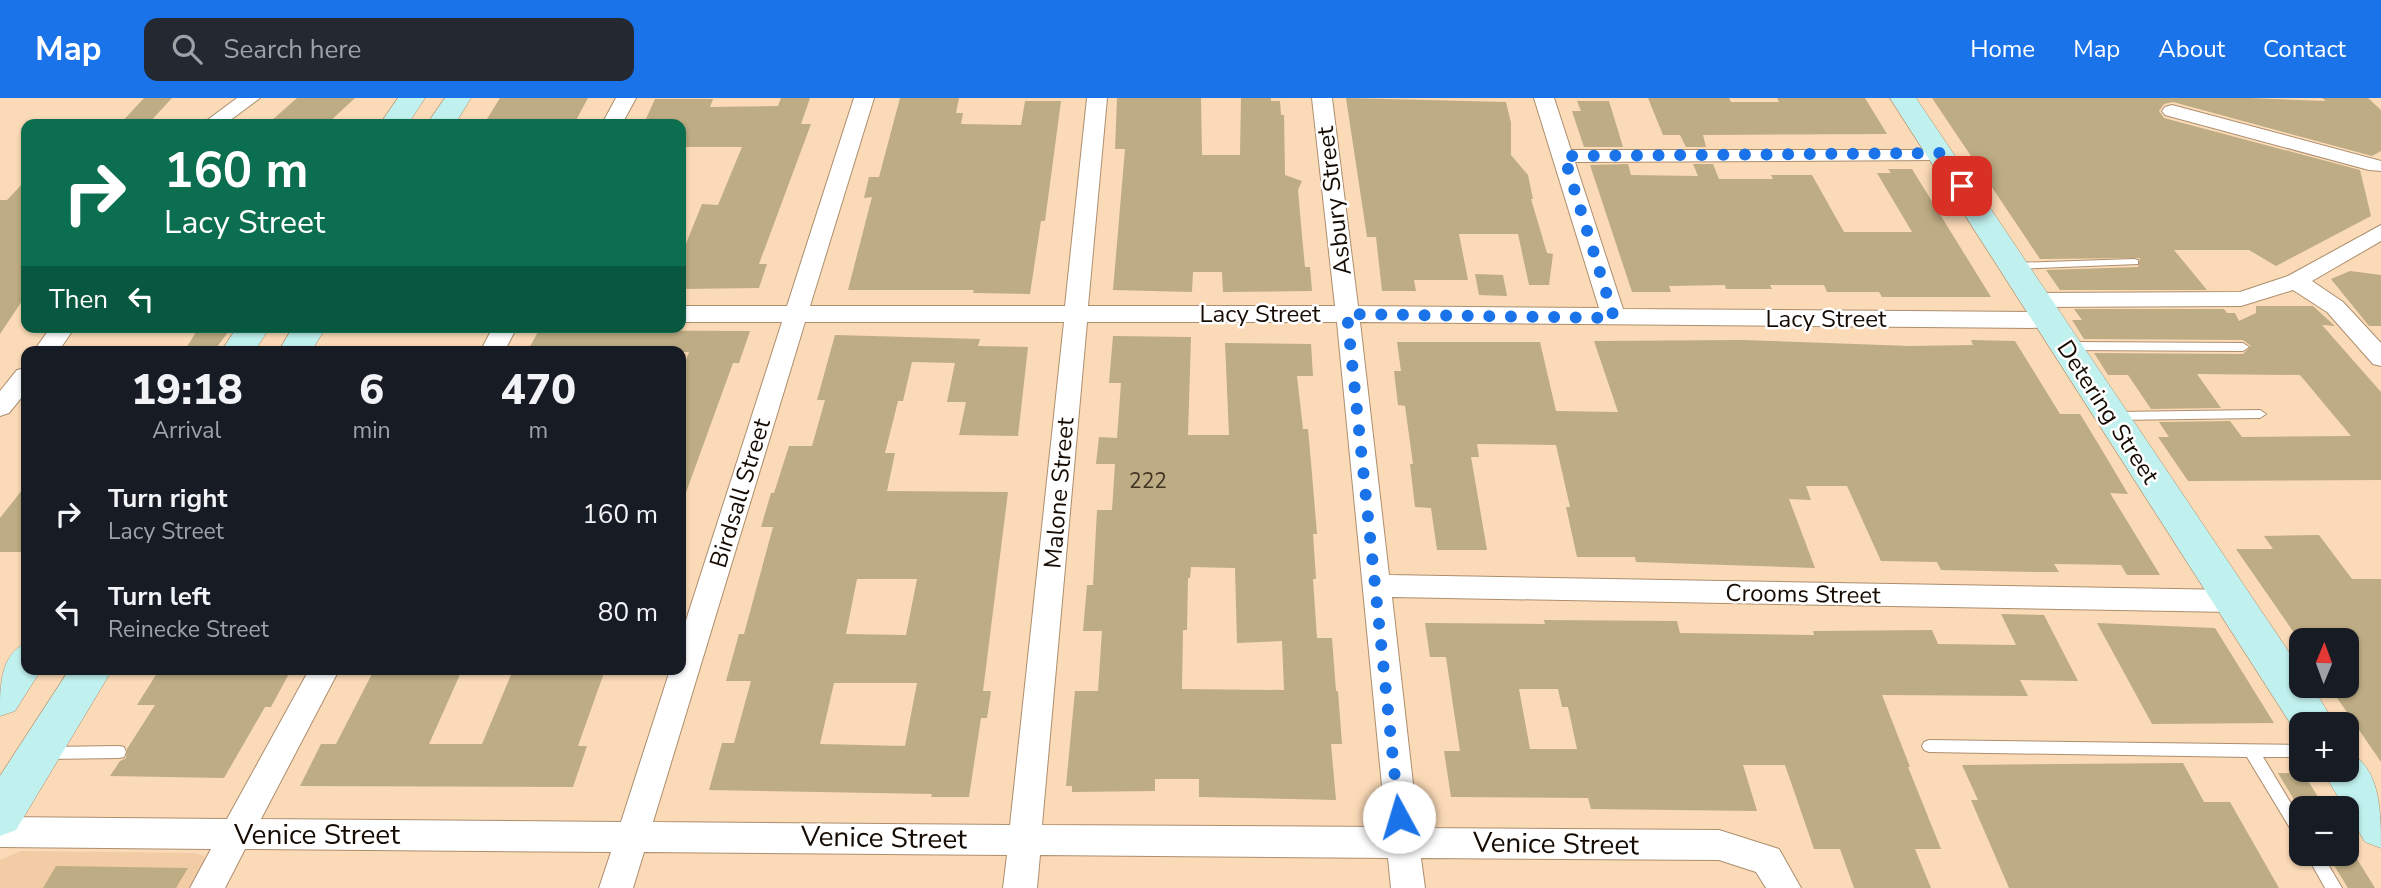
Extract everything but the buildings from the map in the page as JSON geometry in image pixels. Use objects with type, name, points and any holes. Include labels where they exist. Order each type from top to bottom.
[{"type":"street","points":[[219,119],[250,98]]},
{"type":"street","points":[[397,119],[412,98]]},
{"type":"street","points":[[444,119],[458,98]]},
{"type":"street","points":[[615,119],[626,98]]},
{"type":"street","name":"Birdsall Street","points":[[686,663],[864,98]]},
{"type":"street","name":"Malone Street","points":[[1020,888],[1097,98]]},
{"type":"street","name":"Asbury Street","points":[[1322,98],[1408,888]]},
{"type":"street","points":[[1544,98],[1614,318]]},
{"type":"street","name":"Detering Street","points":[[1903,98],[2306,712]]},
{"type":"street","points":[[2172,111],[2379,170]]},
{"type":"street","points":[[1564,156],[1940,153]]},
{"type":"street","name":"Lacy Street","points":[[686,314],[1347,314],[2050,322],[2256,296],[2296,281],[2381,232]]},
{"type":"street","points":[[2296,281],[2335,307],[2381,358]]},
{"type":"street","points":[[0,407],[21,382]]},
{"type":"street","name":"Crooms Street","points":[[1375,586],[2232,601]]},
{"type":"street","points":[[0,698],[21,667]]},
{"type":"street","points":[[0,815],[89,675]]},
{"type":"street","points":[[206,888],[321,675]]},
{"type":"street","name":"Birdsall Street","points":[[616,888],[682,675]]},
{"type":"street","points":[[2352,782],[2381,827]]},
{"type":"street","name":"Venice Street","points":[[0,832],[1719,845],[1767,859],[1784,888]]},
{"type":"lane","points":[[2013,266],[2134,261]]},
{"type":"lane","points":[[2050,322],[2243,347]]},
{"type":"lane","points":[[2111,416],[2260,414]]},
{"type":"lane","points":[[1929,746],[2289,751]]},
{"type":"lane","points":[[2251,750],[2289,813]]},
{"type":"lane","points":[[39,753],[119,752]]},
{"type":"lane","points":[[2321,866],[2334,888]]},
{"type":"shaded area","points":[[21,851],[195,853],[204,856],[206,863],[196,888],[0,888],[0,860]]},
{"type":"route","points":[[1399,817],[1347,314],[1614,318],[1564,156],[1940,153],[1962,186]]}]
